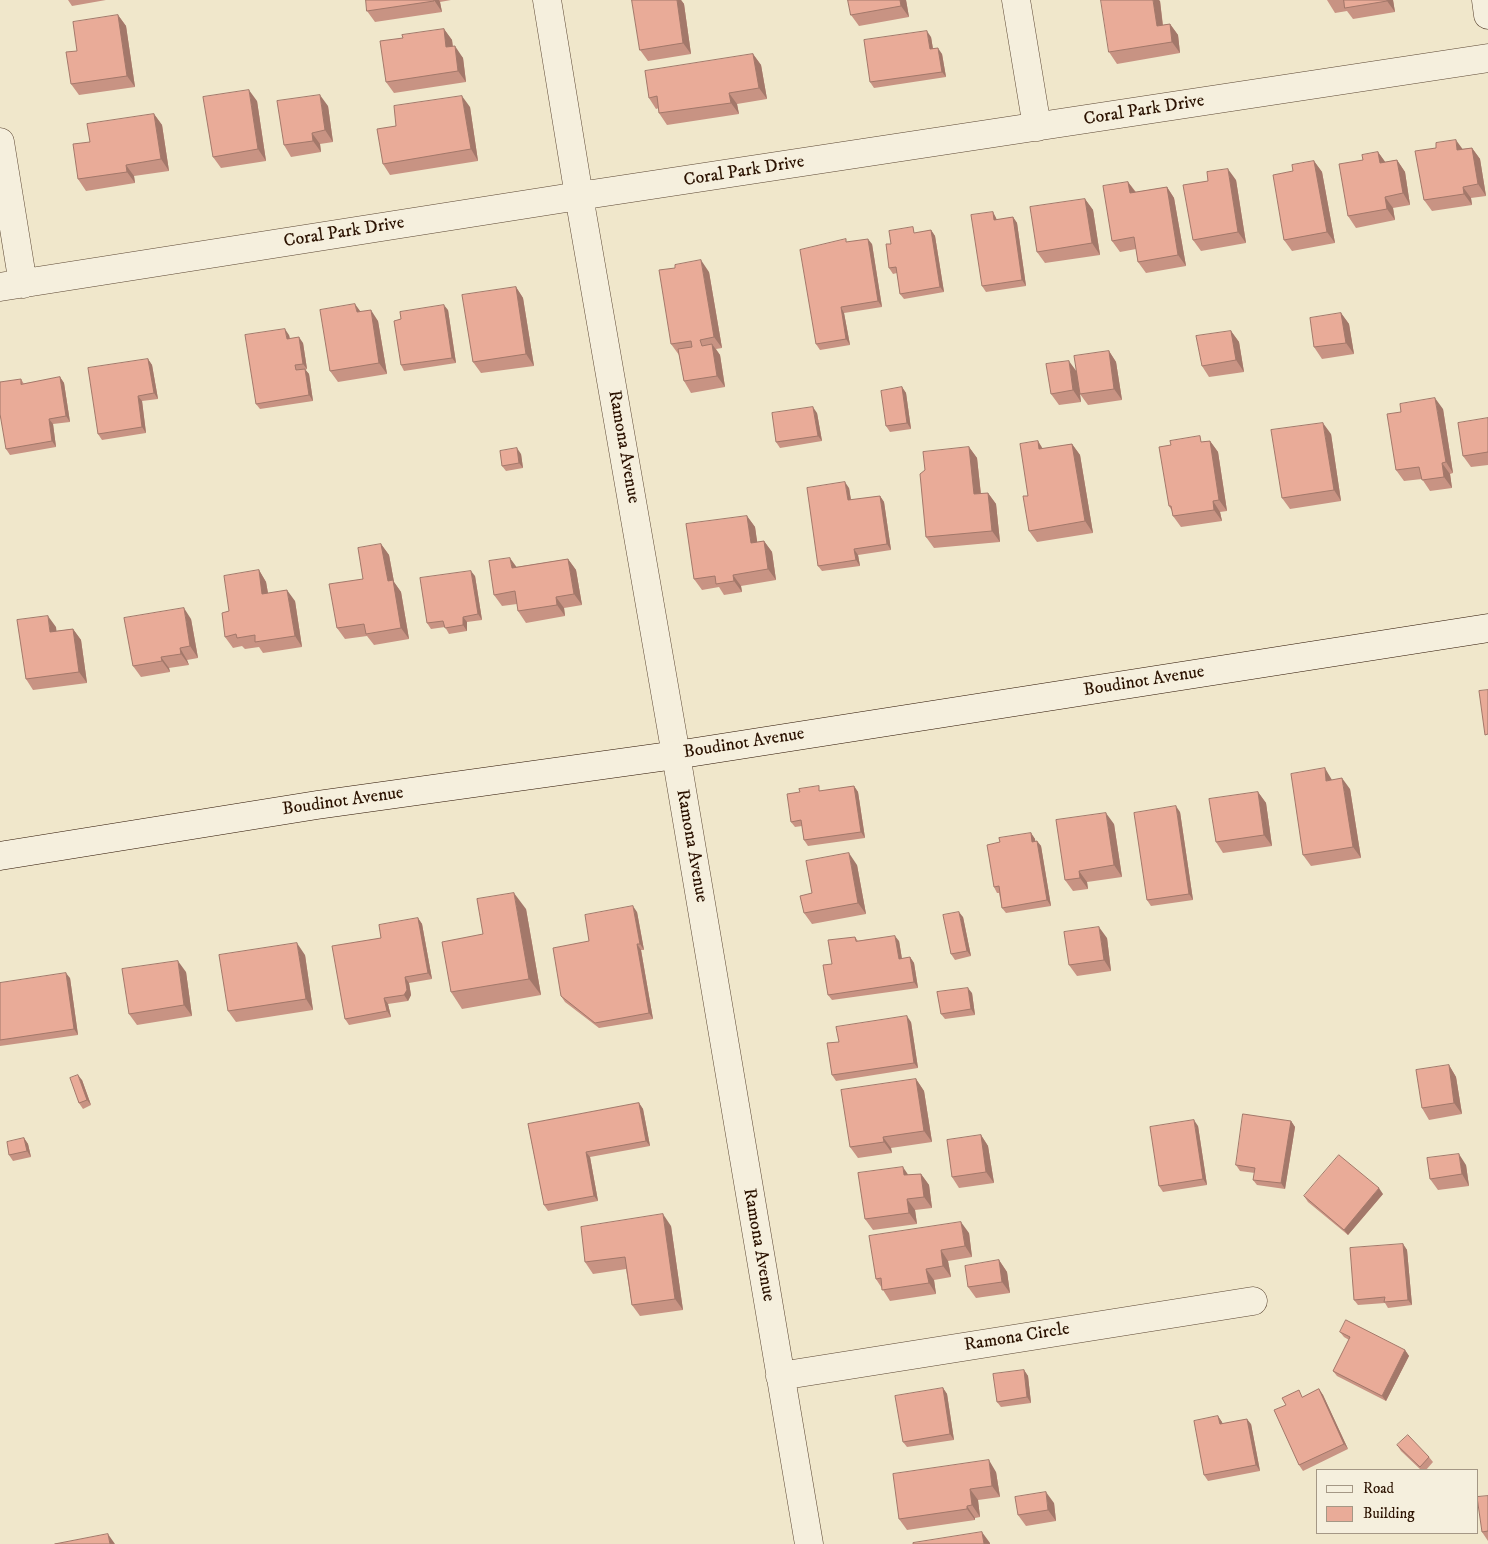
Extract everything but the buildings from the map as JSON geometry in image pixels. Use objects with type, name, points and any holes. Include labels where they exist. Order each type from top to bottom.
[{"type":"street","name":"Ramona Avenue","points":[[547,0],[809,1544]]},
{"type":"street","points":[[1016,0],[1037,127]]},
{"type":"street","points":[[1486,0],[1488,15]]},
{"type":"street","name":"Coral Park Drive","points":[[12,286],[579,196],[1488,58]]},
{"type":"street","points":[[0,142],[12,286]]},
{"type":"street","name":"Boudinot Avenue","points":[[0,856],[317,805],[676,755],[1488,628]]},
{"type":"street","name":"Ramona Circle","points":[[780,1376],[1253,1301]]}]
